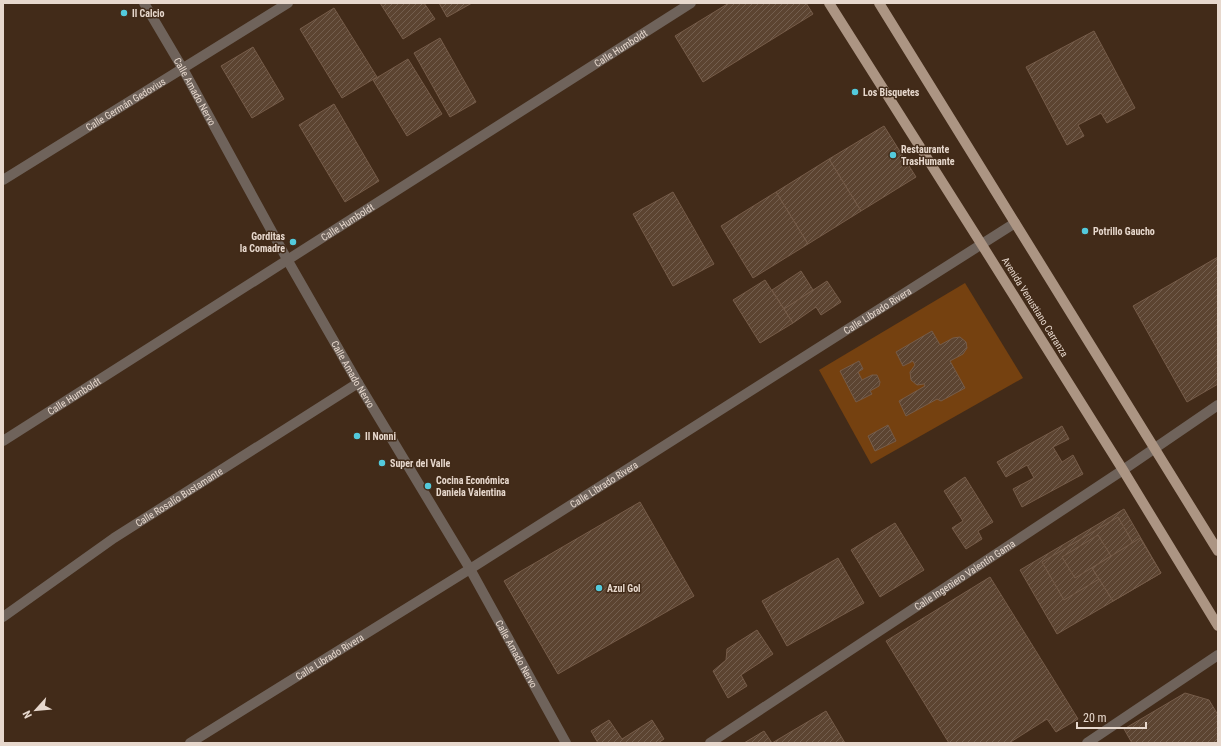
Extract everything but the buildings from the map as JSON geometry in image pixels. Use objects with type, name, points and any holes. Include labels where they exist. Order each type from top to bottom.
[{"type":"main road","name":"Avenida Venustiano Carranza","points":[[829,3],[1123,470],[1218,626]]},
{"type":"main road","points":[[879,3],[1218,551]]},
{"type":"street","name":"Calle Amado Nervo","points":[[144,3],[183,69],[288,261],[358,384],[470,568],[566,743]]},
{"type":"street","name":"Calle Germán Gedovius","points":[[3,180],[288,3]]},
{"type":"street","name":"Calle Humboldt","points":[[3,441],[288,261],[691,3]]},
{"type":"street","name":"Calle Librado Rivera","points":[[190,743],[1016,223]]},
{"type":"street","name":"Calle Rosalío Bustamante","points":[[3,617],[114,538],[358,384]]},
{"type":"street","name":"Calle Ingeniero Valentín Gama","points":[[710,743],[1155,449],[1218,405]]},
{"type":"street","points":[[1087,743],[1218,655]]},
{"type":"shaded area","points":[[965,283],[1023,378],[871,464],[819,370]]},
{"type":"place","name":"Il Calcio","points":[[124,13]]},
{"type":"place","name":"Los Bisquetes","points":[[855,92]]},
{"type":"place","name":"Restaurante TrasHumante","points":[[893,155]]},
{"type":"place","name":"Potrillo Gaucho","points":[[1085,231]]},
{"type":"place","name":"Gorditas la Comadre","points":[[293,242]]},
{"type":"place","name":"Il Nonni","points":[[357,436]]},
{"type":"place","name":"Super del Valle","points":[[382,463]]},
{"type":"place","name":"Cocina Económica Daniela Valentina","points":[[428,486]]},
{"type":"place","name":"Azul Gol","points":[[599,588]]}]
